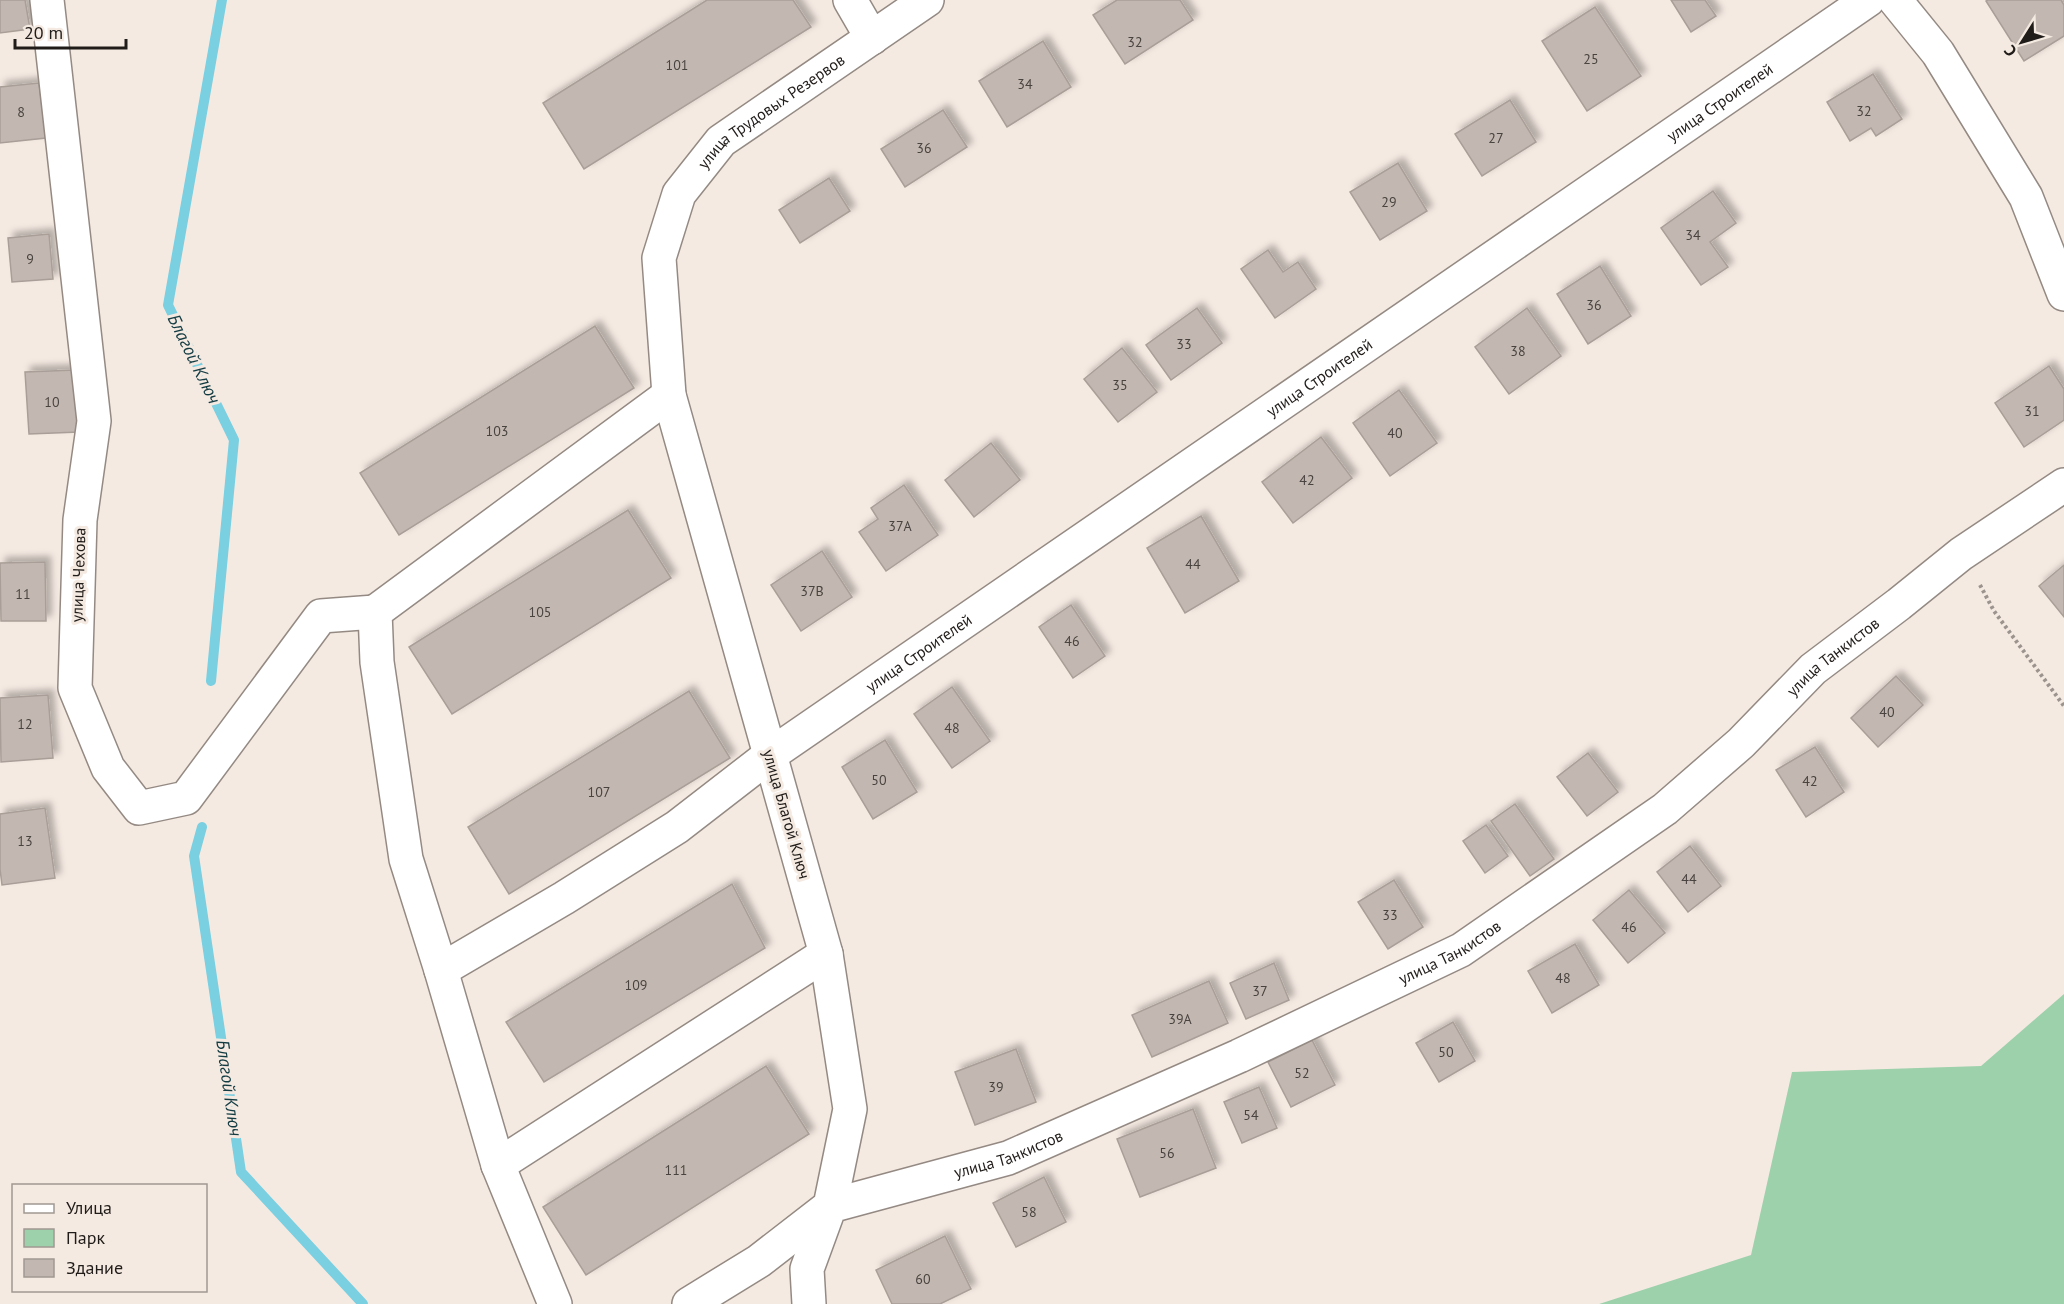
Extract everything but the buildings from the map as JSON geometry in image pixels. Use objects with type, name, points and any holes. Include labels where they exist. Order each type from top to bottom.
[{"type":"street","name":"улица Чехова","points":[[47,0],[94,421],[80,519],[75,688],[108,768],[139,808],[186,798],[321,616],[375,612]]},
{"type":"street","points":[[850,0],[872,38]]},
{"type":"street","name":"улица Трудовых Резервов","points":[[659,258],[679,194],[722,141],[927,0]]},
{"type":"street","name":"улица Строителей","points":[[441,970],[564,898],[677,827],[770,755],[1868,0]]},
{"type":"street","points":[[1895,0],[1938,53],[2026,198],[2064,294]]},
{"type":"street","name":"улица Благой Ключ","points":[[659,258],[669,395],[826,954],[850,1109],[830,1206]]},
{"type":"street","points":[[555,1304],[498,1165],[406,859],[377,662],[375,612],[669,395]]},
{"type":"street","name":"улица Танкистов","points":[[830,1206],[1008,1158],[1239,1056],[1461,950],[1665,809],[1742,743],[1813,669],[1961,554],[2064,485]]},
{"type":"street","points":[[498,1165],[826,954]]},
{"type":"street","points":[[689,1304],[759,1261],[830,1206]]},
{"type":"street","points":[[809,1304],[807,1269],[830,1206]]},
{"type":"path","points":[[1961,554],[1995,611],[2064,706]]},
{"type":"green space","points":[[2064,994],[2064,1304],[1599,1304],[1751,1255],[1792,1072],[1981,1066]]},
{"type":"waterway","name":"Благой Ключ","points":[[211,681],[234,440],[168,305],[222,0]]},
{"type":"waterway","name":"Благой Ключ","points":[[202,827],[194,856],[241,1172],[363,1304]]}]
